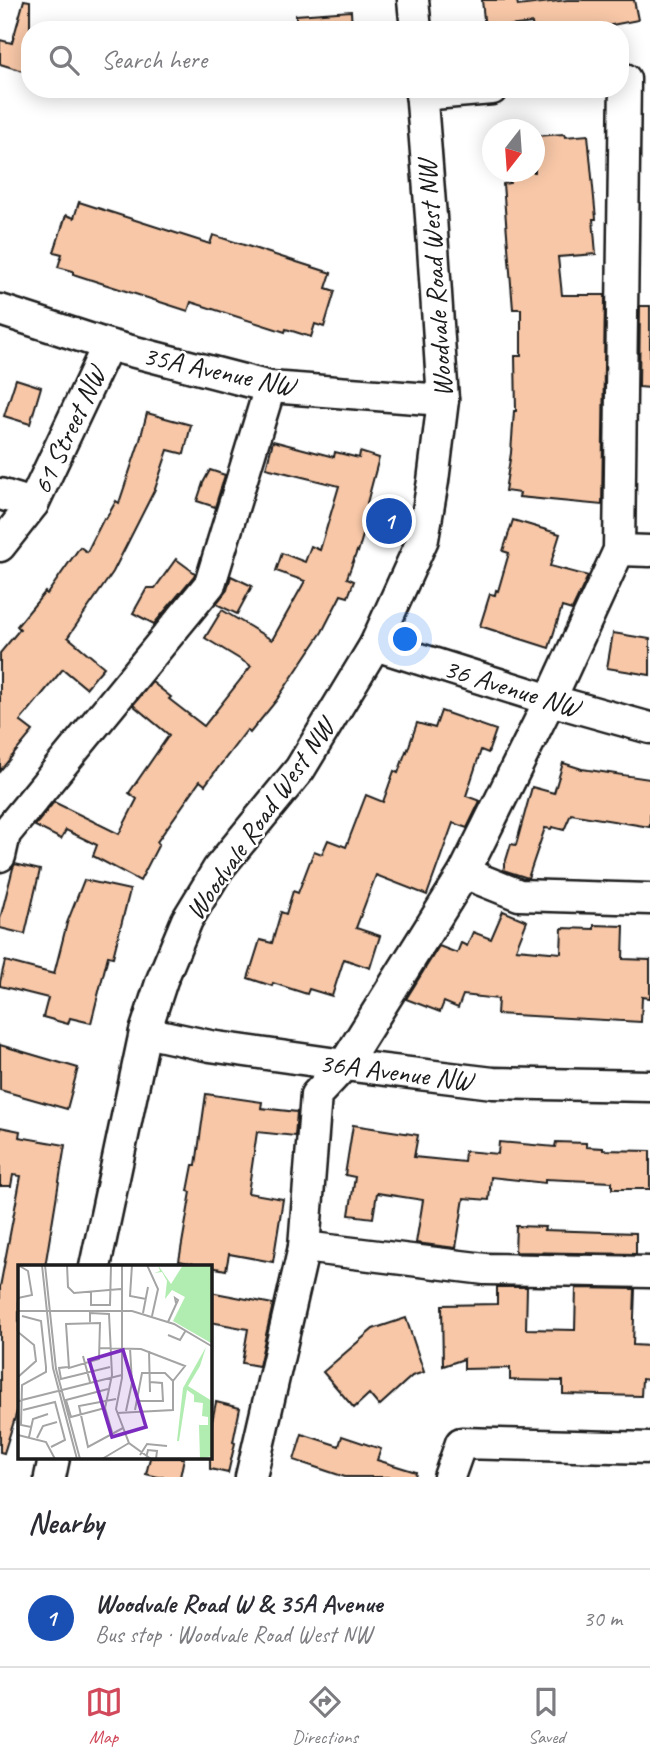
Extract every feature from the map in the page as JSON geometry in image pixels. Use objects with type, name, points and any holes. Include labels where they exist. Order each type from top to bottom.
[{"type":"street","points":[[413,0],[415,21]]},
{"type":"street","points":[[251,1477],[304,1247],[316,1095],[344,1065],[464,873],[550,700],[619,551],[632,78]]},
{"type":"street","name":"Woodvale Road West NW","points":[[95,1265],[145,1032],[162,980],[187,920],[218,869],[300,769],[375,645],[423,539],[443,400],[421,98]]},
{"type":"street","name":"35A Avenue NW","points":[[0,310],[108,345],[271,387],[443,400]]},
{"type":"street","name":"61 Street NW","points":[[0,546],[33,504],[108,345]]},
{"type":"street","points":[[0,856],[5,834],[210,584],[271,387]]},
{"type":"street","points":[[0,494],[33,504]]},
{"type":"street","points":[[619,551],[650,551]]},
{"type":"street","name":"36 Avenue NW","points":[[375,645],[650,728]]},
{"type":"street","points":[[464,873],[519,895],[650,899]]},
{"type":"street","name":"36A Avenue NW","points":[[145,1032],[210,1046],[493,1083],[650,1086]]},
{"type":"street","points":[[304,1247],[485,1269],[650,1272]]},
{"type":"street","points":[[449,1477],[461,1443],[650,1448]]},
{"type":"building","points":[[24,0],[30,1],[30,21],[21,21],[21,70],[0,64],[0,40],[12,43]]},
{"type":"building","points":[[482,0],[517,0],[518,6],[567,0],[634,0],[638,20],[629,22],[484,21]]},
{"type":"building","points":[[351,11],[352,21],[296,21],[296,15]]},
{"type":"building","points":[[545,135],[588,135],[596,219],[593,219],[596,254],[558,257],[562,295],[605,295],[602,505],[519,497],[520,493],[505,491],[516,411],[515,356],[521,356],[521,309],[513,309],[503,184],[545,182]]},
{"type":"building","points":[[79,202],[210,244],[213,235],[331,273],[326,288],[335,291],[324,327],[315,324],[311,337],[286,329],[285,332],[191,302],[188,311],[58,267],[62,254],[54,252],[66,215],[74,218]]},
{"type":"building","points":[[640,306],[650,306],[650,388],[639,387]]},
{"type":"building","points":[[16,379],[41,387],[30,424],[4,416]]},
{"type":"building","points":[[147,413],[191,425],[184,454],[168,450],[155,489],[113,572],[68,637],[104,667],[86,688],[63,669],[20,721],[33,731],[0,771],[0,653],[20,629],[17,626],[45,592],[47,594],[80,547],[87,552],[104,518],[106,519],[116,501],[119,503]]},
{"type":"building","points":[[273,441],[334,457],[335,452],[359,458],[360,452],[379,458],[367,503],[372,505],[347,578],[354,581],[348,597],[341,595],[322,632],[276,701],[250,733],[247,730],[205,785],[200,781],[157,842],[159,844],[140,881],[93,856],[97,845],[66,830],[61,839],[35,826],[54,802],[119,834],[137,799],[129,793],[169,735],[133,705],[152,682],[204,726],[251,666],[205,638],[222,610],[272,640],[305,581],[276,571],[282,553],[305,562],[311,546],[320,550],[339,486],[266,468]]},
{"type":"building","points":[[210,470],[225,475],[215,507],[197,501]]},
{"type":"building","points":[[513,520],[560,534],[550,566],[588,576],[572,610],[562,607],[549,648],[480,626],[490,594],[495,595],[496,590],[498,591],[509,553],[503,551]]},
{"type":"building","points":[[176,559],[195,573],[194,576],[154,624],[133,613],[147,588],[155,588]]},
{"type":"building","points":[[231,576],[252,586],[237,614],[216,604],[227,590]]},
{"type":"building","points":[[613,633],[650,639],[650,675],[607,668]]},
{"type":"building","points":[[441,711],[496,730],[488,753],[481,750],[466,796],[480,801],[467,828],[453,823],[427,895],[376,875],[356,928],[380,936],[370,968],[344,959],[332,996],[309,989],[307,994],[248,978],[260,940],[272,943],[281,912],[286,914],[293,891],[298,893],[314,851],[322,854],[328,840],[346,847],[366,795],[383,802],[394,771],[398,773],[417,723],[435,728]]},
{"type":"building","points":[[563,763],[582,769],[650,779],[650,827],[571,814],[564,830],[545,828],[528,878],[503,870],[511,844],[516,845],[532,787],[554,793]]},
{"type":"building","points":[[15,864],[40,870],[25,934],[0,928]]},
{"type":"building","points":[[84,880],[130,890],[113,957],[108,956],[91,1023],[70,1018],[68,1024],[43,1017],[48,998],[0,986],[0,982],[5,961],[54,974],[67,923]]},
{"type":"building","points":[[503,911],[527,921],[516,949],[561,953],[562,928],[624,926],[623,959],[650,960],[650,998],[642,997],[641,1022],[497,1014],[498,999],[463,995],[458,1008],[444,1002],[440,1012],[406,999],[439,946],[457,953],[461,943],[467,946],[473,932],[491,939]]},
{"type":"building","points":[[0,1045],[78,1068],[67,1109],[0,1090]]},
{"type":"building","points":[[206,1094],[262,1102],[261,1108],[297,1112],[295,1136],[257,1132],[248,1193],[283,1199],[273,1262],[229,1254],[226,1270],[212,1267],[212,1265],[179,1261],[191,1192],[188,1191],[193,1165],[196,1165]]},
{"type":"building","points":[[353,1125],[418,1135],[414,1157],[464,1162],[465,1151],[498,1154],[499,1142],[555,1147],[556,1142],[586,1143],[586,1147],[603,1150],[650,1151],[650,1189],[612,1189],[612,1182],[545,1179],[545,1183],[491,1177],[489,1200],[464,1198],[456,1248],[416,1243],[423,1200],[377,1193],[373,1218],[349,1215],[355,1177],[345,1175]]},
{"type":"building","points":[[0,1127],[20,1131],[19,1137],[65,1145],[45,1265],[18,1265],[18,1408],[4,1453],[0,1452],[0,1287],[21,1176],[13,1175],[11,1186],[0,1186]]},
{"type":"building","points":[[516,1226],[545,1227],[544,1230],[636,1233],[636,1254],[515,1252]]},
{"type":"building","points":[[497,1287],[527,1287],[526,1329],[575,1330],[576,1288],[635,1289],[633,1345],[650,1346],[650,1380],[642,1379],[641,1396],[563,1394],[563,1381],[510,1380],[510,1368],[464,1369],[464,1359],[443,1366],[442,1305],[497,1304]]},
{"type":"building","points":[[212,1292],[273,1304],[259,1366],[242,1363],[248,1329],[212,1322]]},
{"type":"building","points":[[406,1318],[424,1372],[412,1376],[379,1406],[369,1394],[354,1408],[323,1372],[373,1329]]},
{"type":"building","points":[[216,1402],[240,1408],[228,1473],[210,1469],[212,1421]]},
{"type":"building","points":[[302,1434],[339,1446],[342,1436],[381,1449],[377,1460],[416,1472],[415,1477],[345,1477],[294,1460]]},
{"type":"building","points":[[150,1460],[184,1460],[180,1477],[146,1474]]},
{"type":"place","name":"Woodvale Road W & 35A Avenue","points":[[389,521]]}]
